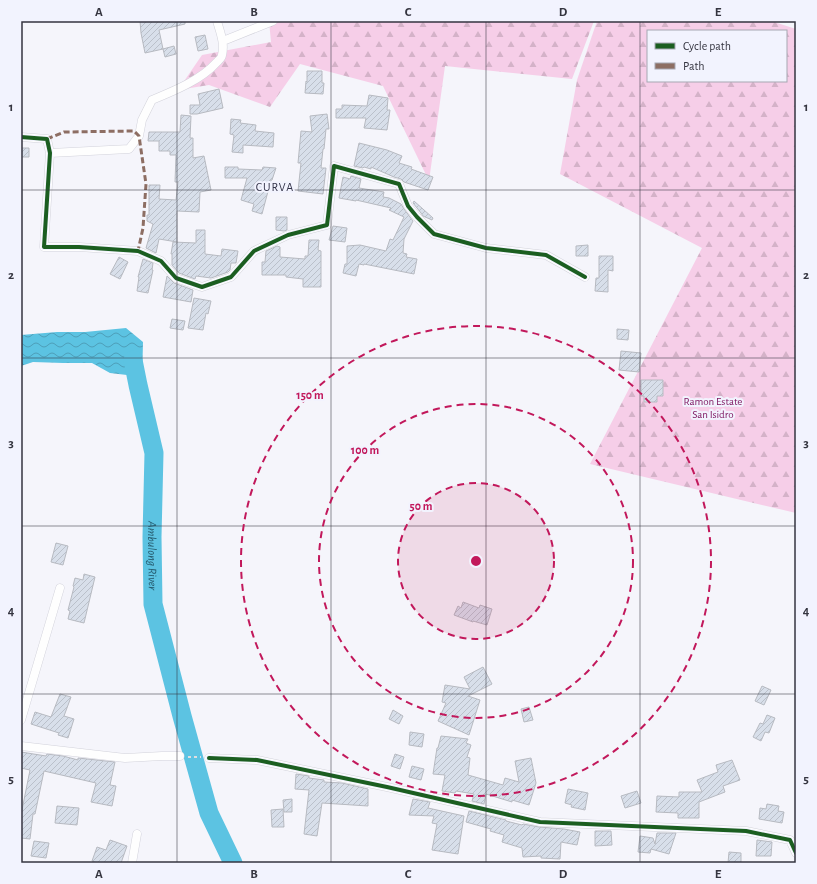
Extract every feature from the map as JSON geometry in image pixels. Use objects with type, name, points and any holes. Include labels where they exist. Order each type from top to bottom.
[{"type":"street","points":[[50,153],[129,149],[139,136],[142,120],[152,100],[202,76],[222,56],[222,41],[217,21]]},
{"type":"street","points":[[222,41],[273,21]]},
{"type":"street","points":[[21,137],[47,139],[50,153],[44,247],[79,247],[138,251],[160,261],[176,278],[202,288],[231,277],[254,251],[288,235],[327,225],[334,166],[399,184],[408,206],[434,234],[486,248],[546,255],[585,277]]},
{"type":"street","points":[[21,720],[60,588]]},
{"type":"street","points":[[21,746],[125,758],[180,756]]},
{"type":"street","points":[[209,758],[257,760],[387,787],[540,822],[746,831],[790,840],[796,853]]},
{"type":"street","points":[[132,863],[137,834]]},
{"type":"path","points":[[180,756],[209,758]]},
{"type":"green space","points":[[269,21],[594,21],[572,79],[445,66],[429,181],[383,86],[300,64],[270,107],[209,85],[178,90],[202,55],[271,42]]},
{"type":"green space","name":"Ramon Estate San Isidro","points":[[597,21],[771,21],[796,29],[796,513],[590,464],[702,248],[560,174],[577,80]]},
{"type":"water","points":[[126,328],[143,342],[142,381],[138,385],[127,375],[110,373],[92,363],[33,362],[21,366],[21,335],[57,332],[85,332]]},
{"type":"building","points":[[140,21],[185,21],[185,24],[159,30],[163,49],[145,53]]},
{"type":"building","points":[[205,35],[208,49],[198,51],[195,37]]},
{"type":"building","points":[[174,46],[176,54],[165,57],[163,49]]},
{"type":"building","points":[[307,71],[322,71],[322,83],[324,83],[323,94],[305,93]]},
{"type":"building","points":[[219,89],[223,108],[197,114],[190,114],[190,105],[200,105],[198,94]]},
{"type":"building","points":[[369,95],[388,98],[387,110],[390,110],[387,130],[364,128],[366,118],[336,118],[336,109],[342,109],[342,105],[367,106]]},
{"type":"building","points":[[327,114],[329,129],[326,129],[321,168],[326,168],[323,194],[298,191],[301,163],[298,163],[301,131],[312,132],[310,116]]},
{"type":"building","points":[[181,115],[191,116],[190,138],[193,138],[193,158],[204,156],[211,190],[200,192],[199,212],[177,211],[177,242],[159,239],[156,253],[146,248],[153,224],[147,221],[147,215],[149,215],[149,185],[160,185],[159,199],[176,200],[178,182],[175,182],[176,155],[170,155],[170,151],[159,151],[159,141],[148,141],[149,132],[180,132]]},
{"type":"building","points":[[231,119],[241,120],[240,123],[256,125],[255,131],[274,133],[273,147],[243,145],[243,153],[232,152],[234,135],[230,134]]},
{"type":"building","points":[[359,143],[387,150],[402,156],[399,163],[412,167],[411,169],[433,177],[428,190],[404,182],[401,179],[371,167],[371,169],[354,166]]},
{"type":"building","points":[[21,148],[29,148],[29,157],[21,157]]},
{"type":"building","points":[[225,167],[262,170],[263,167],[276,168],[271,180],[262,214],[252,211],[254,204],[241,200],[247,178],[225,178]]},
{"type":"building","points":[[351,176],[361,179],[359,188],[384,192],[383,197],[389,198],[401,204],[413,221],[404,239],[403,253],[407,254],[406,257],[417,259],[414,274],[364,264],[359,264],[356,276],[343,273],[345,264],[347,264],[347,246],[360,245],[386,251],[390,239],[393,240],[404,217],[389,210],[391,208],[356,200],[339,198],[343,177],[350,179]]},
{"type":"building","points":[[414,201],[433,218],[432,220],[423,216],[413,203]]},
{"type":"building","points":[[276,217],[287,217],[287,230],[276,230]]},
{"type":"building","points":[[333,226],[347,228],[345,242],[329,240]]},
{"type":"building","points":[[196,230],[205,230],[205,254],[221,256],[222,249],[238,251],[236,263],[231,263],[230,270],[228,272],[211,278],[196,276],[195,279],[179,273],[172,265],[171,254],[173,242],[196,243]]},
{"type":"building","points":[[309,240],[319,240],[318,250],[321,251],[321,287],[303,287],[303,279],[286,277],[286,275],[262,275],[262,262],[265,262],[266,251],[277,246],[280,247],[280,257],[305,259],[305,256],[308,256]]},
{"type":"building","points":[[588,245],[588,256],[576,256],[576,246]]},
{"type":"building","points":[[599,256],[613,256],[613,271],[608,270],[608,292],[595,291],[596,278],[599,278]]},
{"type":"building","points":[[119,257],[128,262],[120,279],[110,274]]},
{"type":"building","points":[[143,259],[153,263],[148,293],[137,291],[138,277]]},
{"type":"building","points":[[167,276],[174,283],[193,290],[191,302],[163,297]]},
{"type":"building","points":[[194,298],[211,301],[208,314],[206,313],[203,330],[188,328]]},
{"type":"building","points":[[172,319],[185,321],[183,330],[170,328]]},
{"type":"building","points":[[617,329],[629,330],[628,340],[617,339]]},
{"type":"building","points":[[621,351],[641,353],[639,372],[619,370]]},
{"type":"building","points":[[641,380],[663,380],[663,396],[657,396],[657,402],[644,402],[644,396],[641,396]]},
{"type":"building","points":[[56,543],[68,546],[63,565],[51,562]]},
{"type":"building","points":[[84,574],[95,577],[84,623],[68,619],[70,611],[68,610],[75,578],[83,580]]},
{"type":"building","points":[[463,602],[479,608],[480,605],[492,609],[487,625],[454,615],[458,606],[461,608]]},
{"type":"building","points":[[483,667],[492,684],[468,696],[480,700],[469,735],[438,721],[446,703],[442,702],[445,685],[470,689],[464,677]]},
{"type":"building","points":[[762,686],[771,690],[764,705],[755,701]]},
{"type":"building","points":[[60,694],[71,697],[64,716],[74,719],[68,738],[58,735],[59,733],[31,724],[35,712],[51,717]]},
{"type":"building","points":[[529,707],[533,720],[524,722],[521,709]]},
{"type":"building","points":[[393,710],[403,716],[399,724],[389,719]]},
{"type":"building","points":[[767,715],[775,718],[769,733],[765,732],[761,741],[753,737],[760,723],[763,724]]},
{"type":"building","points":[[410,732],[424,734],[422,747],[409,745]]},
{"type":"building","points":[[441,736],[468,739],[466,743],[471,745],[467,757],[470,758],[468,775],[503,785],[505,778],[519,782],[515,761],[531,758],[536,783],[529,805],[512,800],[512,802],[486,794],[484,804],[472,801],[474,794],[456,791],[455,793],[442,791],[445,775],[433,774],[437,748]]},
{"type":"building","points":[[21,752],[46,756],[47,754],[63,756],[78,760],[78,758],[115,762],[110,785],[116,786],[112,806],[91,802],[96,783],[44,771],[35,814],[33,814],[30,839],[21,838],[21,815],[30,770],[21,768]]},
{"type":"building","points":[[395,754],[404,757],[400,769],[391,766]]},
{"type":"building","points":[[732,760],[740,780],[723,786],[725,792],[699,802],[699,818],[678,818],[678,813],[656,812],[657,796],[679,797],[679,792],[702,792],[697,780],[718,772],[716,765]]},
{"type":"building","points":[[412,766],[424,769],[421,780],[409,777]]},
{"type":"building","points":[[296,774],[324,780],[324,782],[342,783],[368,789],[368,806],[322,803],[317,836],[304,834],[309,790],[295,789]]},
{"type":"building","points":[[568,789],[588,793],[585,810],[571,807],[572,805],[565,803]]},
{"type":"building","points":[[637,791],[641,803],[625,808],[621,796]]},
{"type":"building","points":[[292,799],[292,812],[284,812],[283,800]]},
{"type":"building","points":[[413,799],[430,802],[428,808],[464,816],[458,854],[432,850],[437,824],[432,823],[434,816],[409,815]]},
{"type":"building","points":[[767,804],[779,806],[778,811],[784,812],[782,823],[759,819],[760,808],[766,809]]},
{"type":"building","points":[[57,806],[79,808],[77,825],[55,823]]},
{"type":"building","points":[[283,809],[284,827],[272,827],[271,810]]},
{"type":"building","points":[[469,811],[522,825],[580,832],[577,845],[561,842],[560,859],[541,858],[541,856],[523,857],[522,848],[502,842],[504,835],[490,831],[491,829],[466,822]]},
{"type":"building","points":[[595,831],[611,831],[612,845],[595,846]]},
{"type":"building","points":[[657,833],[676,833],[669,854],[651,849],[650,853],[638,852],[640,836],[653,838],[655,844]]},
{"type":"building","points":[[110,840],[127,846],[121,863],[97,863],[92,861],[97,847],[106,850]]},
{"type":"building","points":[[757,840],[772,842],[771,856],[756,856]]},
{"type":"building","points":[[34,841],[49,843],[46,858],[31,856]]},
{"type":"building","points":[[729,852],[741,853],[741,863],[728,863]]},
{"type":"waterway","name":"Ambulong River","points":[[133,360],[154,453],[152,537],[153,604],[209,813],[233,863]]},
{"type":"marked path","points":[[47,139],[64,132],[134,131],[139,136],[146,184],[143,228],[138,251]]},
{"type":"cycle path","points":[[21,137],[47,139],[50,153],[44,247],[79,247],[138,251],[161,261],[176,278],[202,287],[231,277],[254,251],[288,235],[327,225],[334,166],[399,184],[408,206],[434,234],[486,248],[546,255],[585,277]]},
{"type":"cycle path","points":[[209,758],[257,760],[387,787],[540,822],[746,831],[790,840],[796,853]]},
{"type":"district","name":"CURVA","points":[[275,187]]}]
